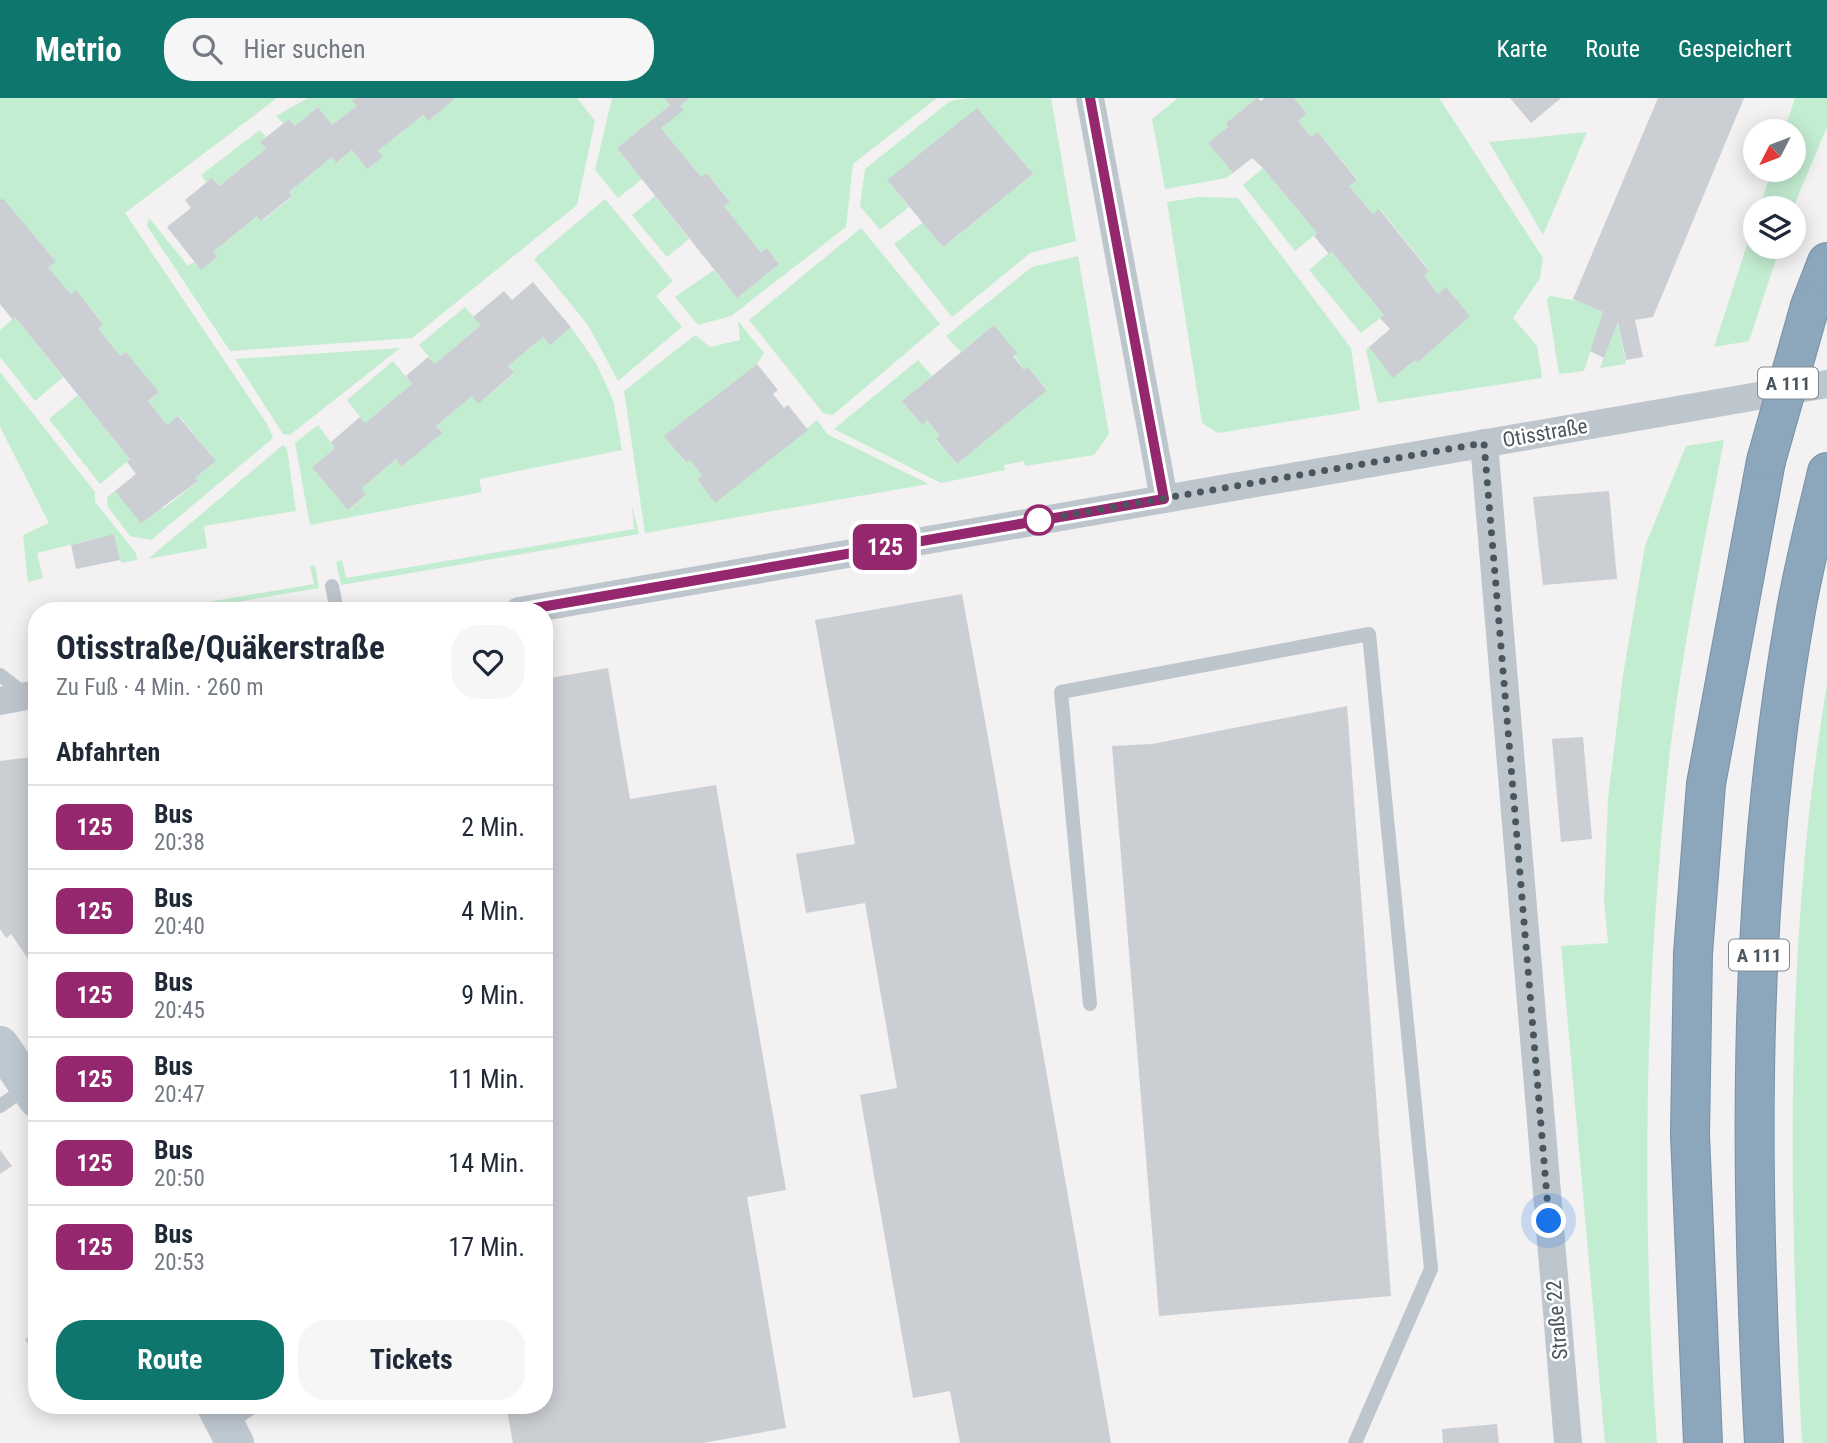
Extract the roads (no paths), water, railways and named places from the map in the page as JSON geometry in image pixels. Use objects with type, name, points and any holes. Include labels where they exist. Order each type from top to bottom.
[{"type":"highway","name":"A 111","points":[[1703,1443],[1690,1135],[1693,953],[1706,784],[1766,461],[1810,306],[1827,262]]},
{"type":"highway","name":"A 111","points":[[1764,1443],[1755,1218],[1755,1012],[1772,791],[1795,615],[1827,472]]},
{"type":"main road","points":[[0,1045],[22,1097]]},
{"type":"street","points":[[1090,98],[1164,499]]},
{"type":"street","name":"Otisstraße","points":[[553,605],[1827,384]]},
{"type":"street","name":"Straße 22","points":[[1484,443],[1568,1443]]},
{"type":"street","points":[[0,701],[28,696]]},
{"type":"lane","points":[[332,586],[335,602]]},
{"type":"lane","points":[[1090,1004],[1061,692],[1369,634],[1431,1269],[1355,1443]]},
{"type":"lane","points":[[0,675],[28,692]]}]
